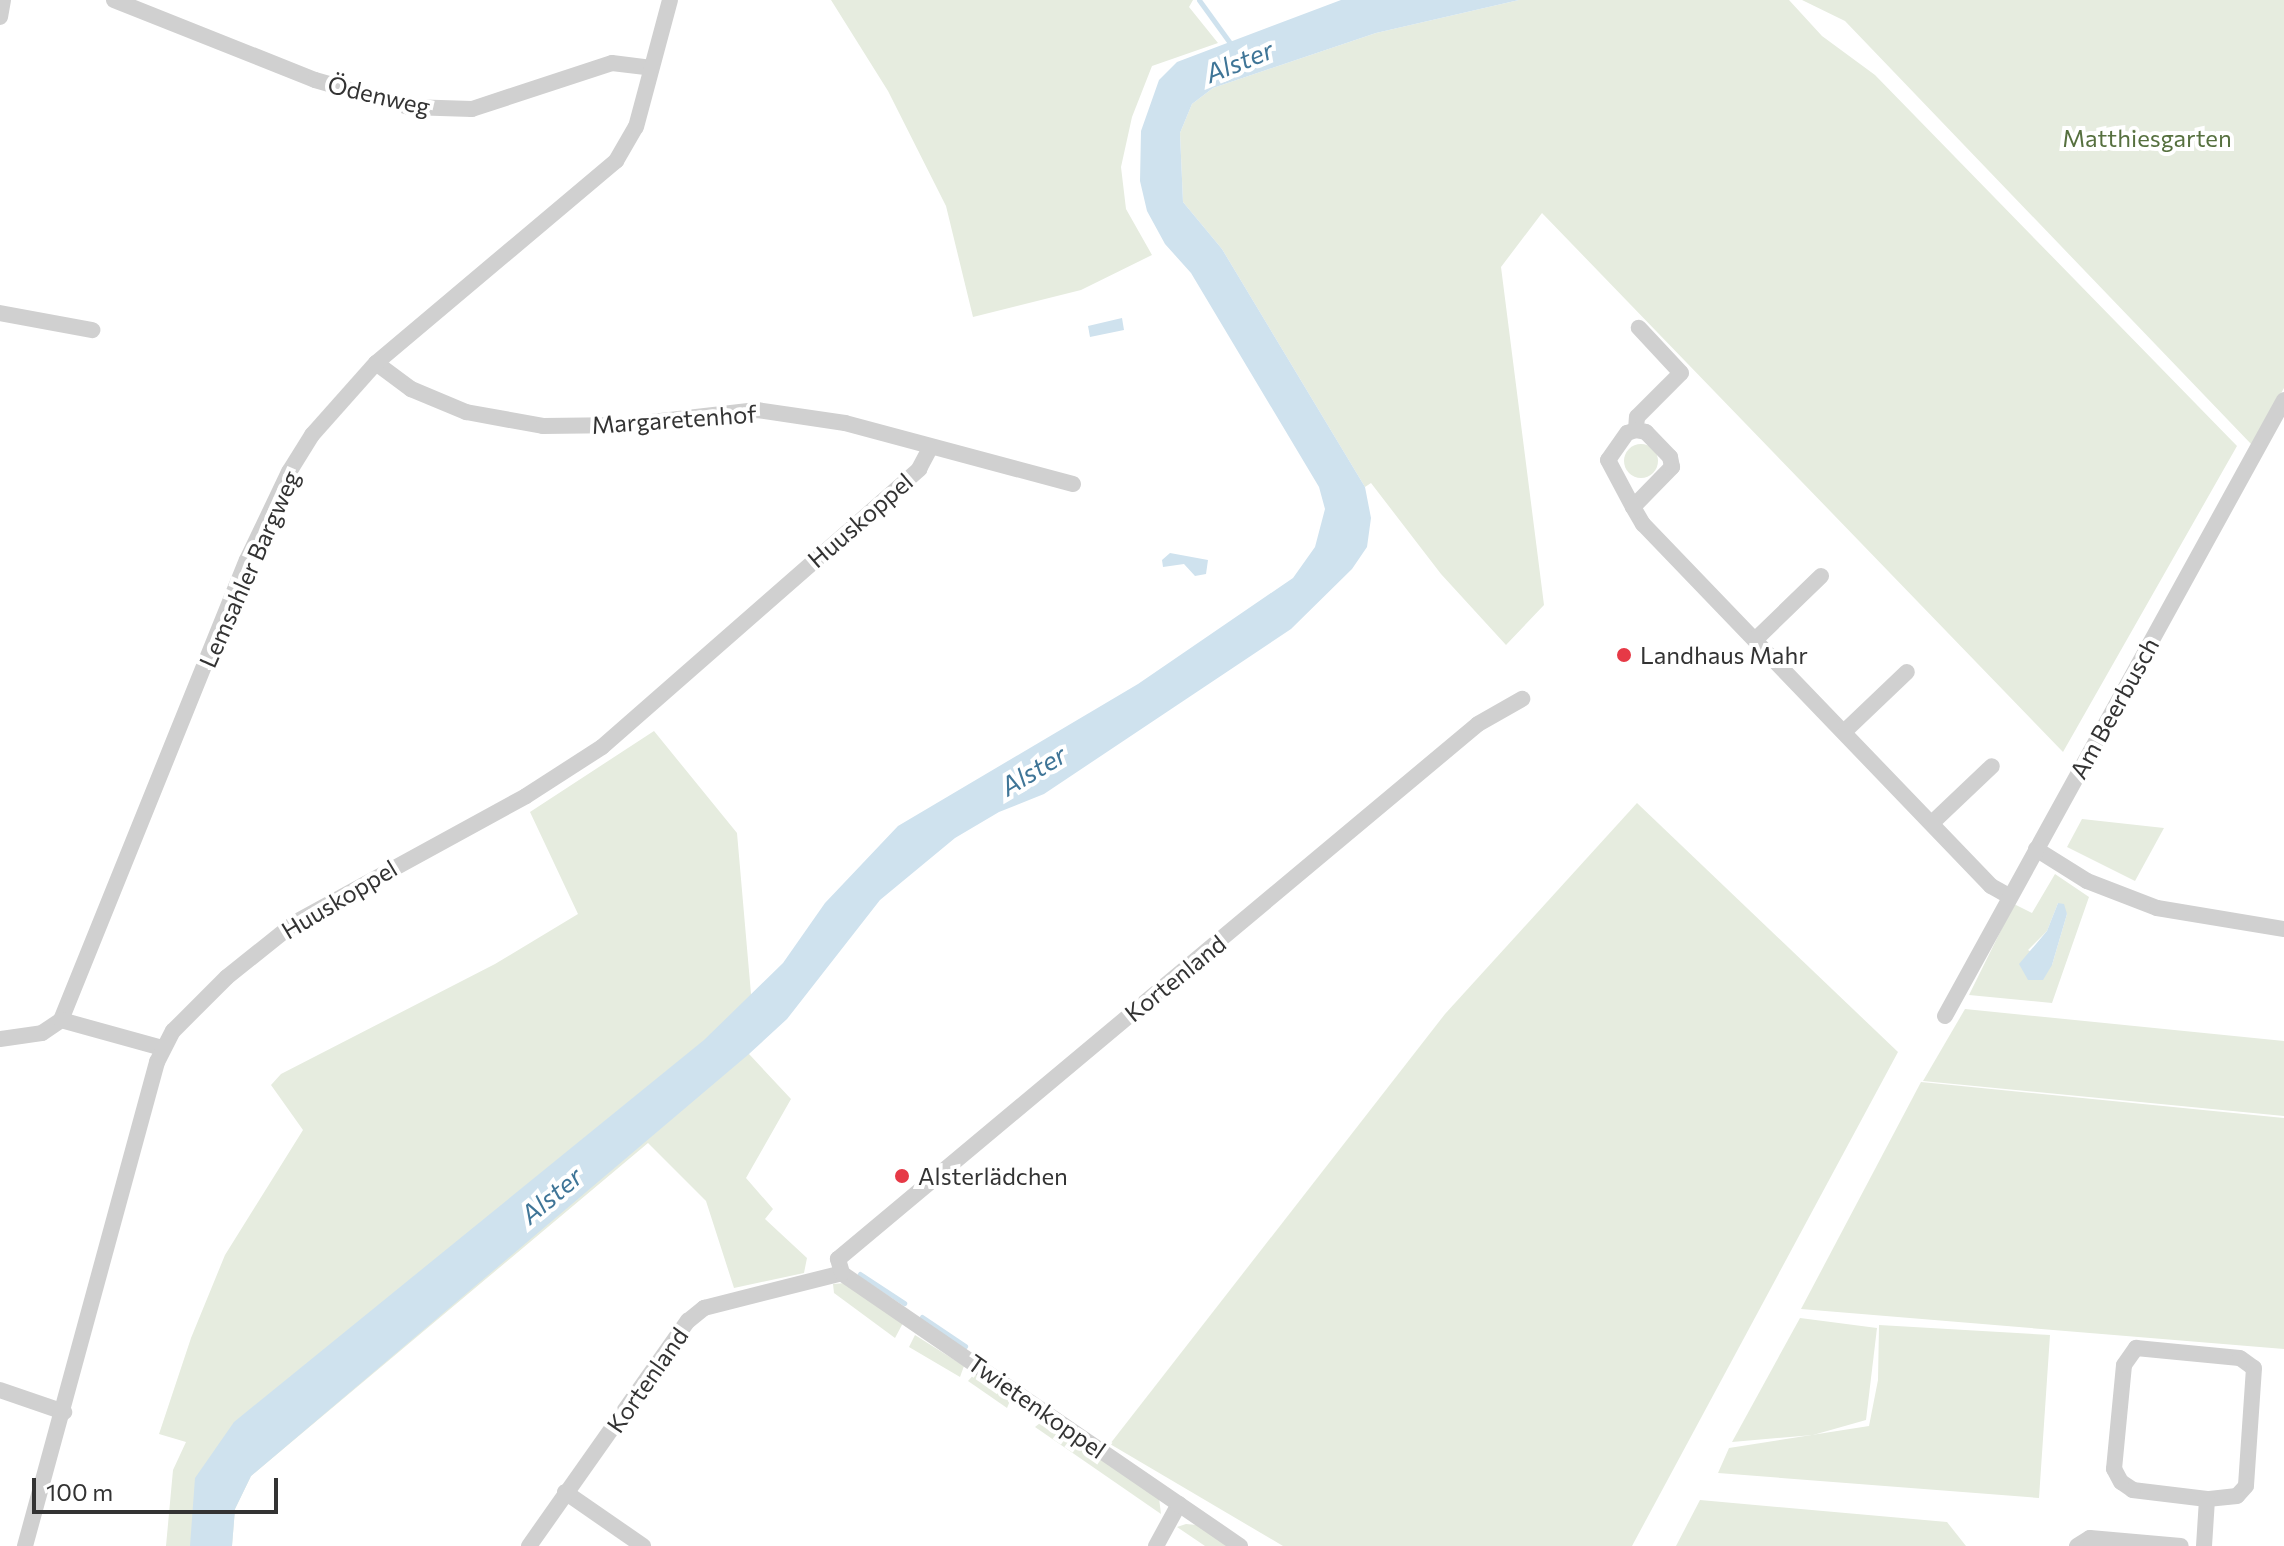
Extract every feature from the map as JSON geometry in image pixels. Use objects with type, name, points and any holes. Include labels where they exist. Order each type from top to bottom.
[{"type":"street","points":[[0,17],[3,0]]},
{"type":"street","name":"Ödenweg","points":[[114,0],[315,80],[409,107],[472,109],[612,63],[650,68]]},
{"type":"street","name":"Lemsahler Bargweg","points":[[61,1020],[247,560],[289,472],[312,435],[376,363],[616,161],[636,127],[670,0]]},
{"type":"street","points":[[0,313],[92,330]]},
{"type":"street","points":[[1636,430],[1637,417],[1681,373],[1639,328]]},
{"type":"street","name":"Margaretenhof","points":[[376,363],[411,389],[466,412],[543,426],[626,425],[757,410],[845,423],[1073,484]]},
{"type":"street","name":"Am Beerbusch","points":[[1945,1016],[2284,400]]},
{"type":"street","points":[[1633,507],[1672,467],[1670,457],[1646,432],[1636,430],[1627,433],[1608,460],[1633,507],[1643,524],[1846,730],[1991,886],[2009,896]]},
{"type":"street","name":"Huuskoppel","points":[[25,1546],[162,1048],[194,1007],[296,922],[547,784],[602,747],[919,469],[930,448]]},
{"type":"street","points":[[1755,640],[1821,576]]},
{"type":"street","points":[[1846,730],[1907,672]]},
{"type":"street","name":"Kortenland","points":[[529,1546],[688,1321],[724,1298],[839,1269],[842,1252],[1478,724],[1522,699]]},
{"type":"street","points":[[1933,822],[1992,766]]},
{"type":"street","points":[[2036,849],[2087,881],[2157,908],[2284,929]]},
{"type":"street","points":[[0,1039],[42,1033],[61,1020],[162,1048]]},
{"type":"street","name":"Twietenkoppel","points":[[839,1269],[1240,1546]]},
{"type":"street","points":[[2136,1348],[2240,1358],[2254,1368],[2246,1486],[2228,1500],[2207,1499],[2133,1490],[2114,1469],[2124,1365],[2136,1348]]},
{"type":"street","points":[[0,1390],[64,1412]]},
{"type":"street","points":[[565,1492],[643,1546]]},
{"type":"street","points":[[2204,1546],[2207,1499]]},
{"type":"street","points":[[1156,1546],[1179,1504]]},
{"type":"street","points":[[2077,1546],[2090,1538],[2116,1543],[2181,1546]]},
{"type":"green space","points":[[831,0],[1193,0],[1189,7],[1218,43],[1152,66],[1132,117],[1121,167],[1126,209],[1152,255],[1081,290],[973,317],[946,206],[888,91]]},
{"type":"green space","points":[[1519,0],[1789,0],[1822,36],[1875,75],[2237,446],[2063,752],[1542,213],[1501,267],[1544,605],[1506,645],[1441,574],[1371,483],[1365,487],[1222,249],[1183,202],[1180,133],[1192,104],[1213,88],[1376,33]]},
{"type":"green space","name":"Matthiesgarten","points":[[1802,0],[2284,0],[2284,388],[2252,445],[1845,21]]},
{"type":"green space","points":[[1641,444],[1653,449],[1658,461],[1653,473],[1641,478],[1629,473],[1624,461],[1629,449]]},
{"type":"green space","points":[[654,731],[737,833],[751,994],[749,1054],[791,1099],[746,1178],[773,1209],[765,1219],[807,1258],[804,1273],[734,1288],[706,1201],[648,1143],[251,1476],[235,1509],[232,1546],[166,1546],[173,1470],[186,1442],[159,1434],[191,1338],[225,1255],[303,1130],[271,1085],[281,1074],[495,964],[578,914],[530,812]]},
{"type":"green space","points":[[1637,803],[1898,1052],[1632,1546],[1283,1546],[1110,1444],[1445,1014]]},
{"type":"green space","points":[[2082,819],[2164,828],[2135,881],[2067,847]]},
{"type":"green space","points":[[2055,874],[2089,897],[2052,1003],[1969,995],[2014,904],[2032,913]],"holes":[[[2058,903],[2067,914],[2052,965],[2028,950],[2047,931]]]},
{"type":"green space","points":[[1965,1009],[2284,1041],[2284,1116],[1923,1081]]},
{"type":"green space","points":[[1921,1082],[2284,1118],[2284,1349],[1801,1309]]},
{"type":"green space","points":[[845,1283],[903,1323],[895,1338],[834,1293],[833,1284]]},
{"type":"green space","points":[[1800,1318],[1877,1328],[1866,1420],[1813,1435],[1732,1442]]},
{"type":"green space","points":[[1879,1325],[2050,1335],[2039,1498],[1718,1473],[1729,1448],[1869,1426],[1878,1380]]},
{"type":"green space","points":[[915,1335],[964,1366],[960,1377],[909,1347]]},
{"type":"green space","points":[[976,1372],[1012,1396],[1007,1408],[968,1381]]},
{"type":"green space","points":[[1045,1419],[1159,1498],[1161,1514],[1035,1427]]},
{"type":"green space","points":[[1700,1500],[1947,1522],[1966,1546],[1676,1546]]},
{"type":"green space","points":[[1197,1525],[1228,1546],[1205,1546],[1177,1527]]},
{"type":"water","name":"Alster","points":[[1341,0],[1519,0],[1376,33],[1213,88],[1192,104],[1180,133],[1183,202],[1222,249],[1365,487],[1371,518],[1367,547],[1352,569],[1291,629],[1044,794],[999,812],[955,838],[880,900],[787,1019],[749,1054],[251,1476],[235,1509],[232,1546],[190,1546],[195,1478],[234,1422],[704,1040],[783,963],[825,903],[898,826],[1138,684],[1293,578],[1315,547],[1325,509],[1319,487],[1191,273],[1165,244],[1147,211],[1140,181],[1141,131],[1159,80],[1177,62]]},
{"type":"water","points":[[1122,318],[1124,330],[1090,337],[1088,326]]},
{"type":"water","points":[[1170,553],[1208,560],[1206,574],[1195,576],[1184,564],[1163,567],[1162,560]]},
{"type":"water","points":[[2058,903],[2064,904],[2067,914],[2052,965],[2043,980],[2028,980],[2019,964],[2047,931]]},
{"type":"waterway","name":"Alster","points":[[1199,0],[1233,47]]},
{"type":"waterway","points":[[860,1274],[904,1303]]},
{"type":"waterway","points":[[922,1317],[965,1346]]},
{"type":"place","name":"Landhaus Mahr","points":[[1624,655]]},
{"type":"place","name":"Alsterlädchen","points":[[902,1176]]}]
